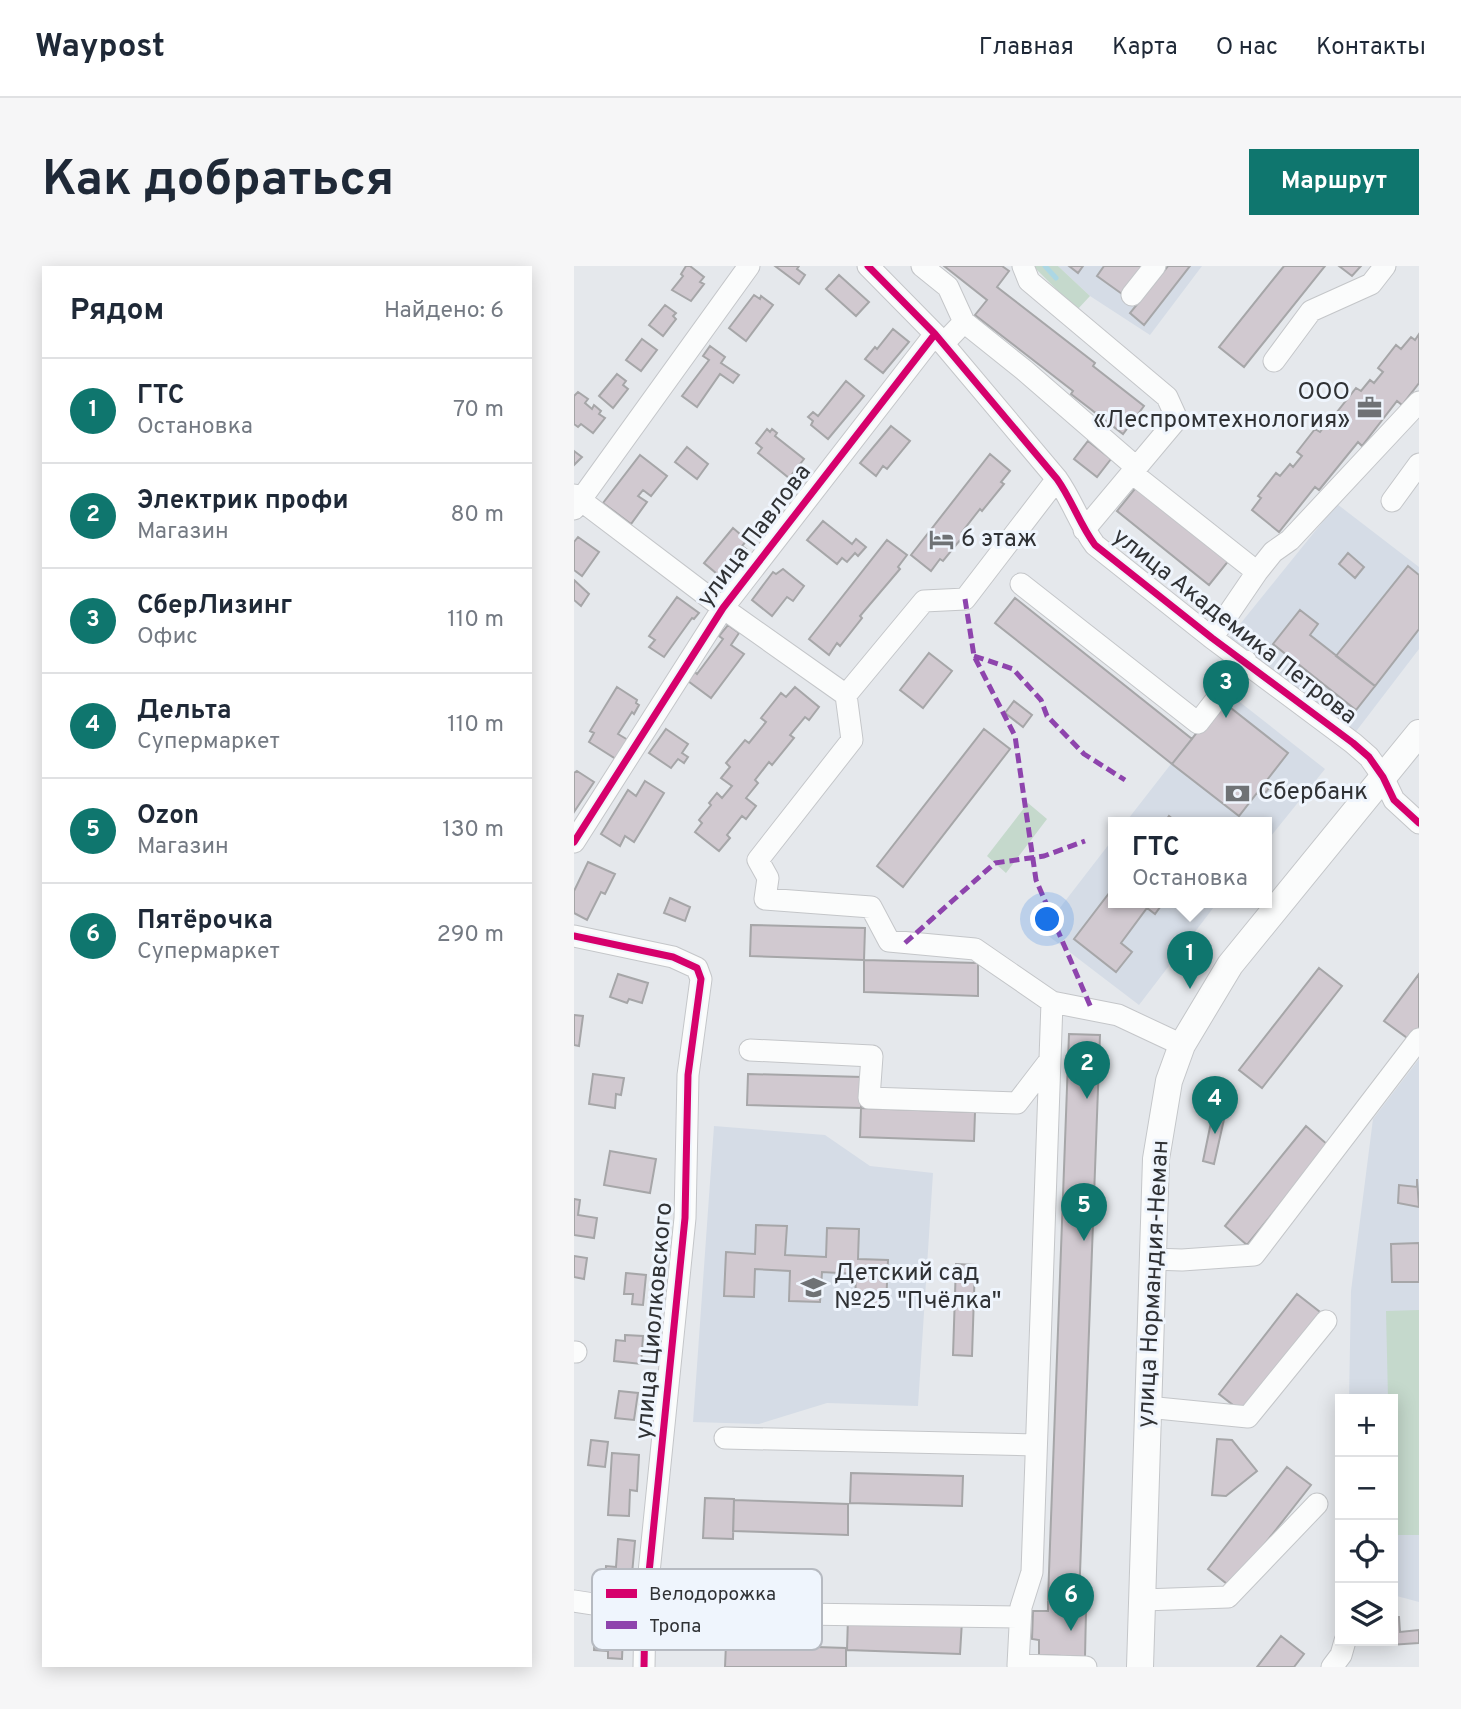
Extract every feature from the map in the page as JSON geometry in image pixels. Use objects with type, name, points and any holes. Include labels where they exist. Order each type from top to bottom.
[{"type":"main road","name":"улица Нормандия-Неман","points":[[1140,1667],[1156,1159],[1169,1081],[1182,1045],[1230,965],[1419,733]]},
{"type":"street","points":[[749,266],[576,501],[846,695],[852,740],[758,860],[768,878],[765,899],[871,907],[889,941],[975,949],[1052,1002],[1118,1015],[1182,1045]]},
{"type":"street","name":"улица Академика Петрова","points":[[868,266],[939,339],[1057,479],[1095,545],[1212,638],[1353,743],[1369,757],[1394,800],[1419,823]]},
{"type":"street","points":[[922,266],[948,287],[964,322],[1024,370],[1134,470],[1257,572]]},
{"type":"street","points":[[1023,266],[1029,281],[1167,397],[1177,419],[1084,530]]},
{"type":"street","points":[[1132,295],[1155,266]]},
{"type":"street","points":[[1274,361],[1311,311],[1371,284],[1385,266]]},
{"type":"street","name":"улица Павлова","points":[[574,842],[723,608],[939,339],[964,322]]},
{"type":"street","points":[[1212,638],[1273,552],[1290,540],[1419,402]]},
{"type":"street","points":[[1392,501],[1419,464]]},
{"type":"street","points":[[846,695],[924,601],[965,598],[1057,479]]},
{"type":"street","points":[[1021,584],[1198,723],[1246,661]]},
{"type":"street","name":"улица Циолковского","points":[[574,936],[673,957],[697,968],[701,979],[688,1075],[685,1218],[649,1569]]},
{"type":"street","points":[[1052,1002],[1032,1572],[1021,1606],[1018,1666],[1086,1667]]},
{"type":"street","points":[[1152,1259],[1182,1260],[1254,1255],[1419,1039]]},
{"type":"street","points":[[750,1050],[872,1056],[869,1098],[1017,1102],[1050,1060]]},
{"type":"street","points":[[1147,1407],[1248,1416],[1326,1321]]},
{"type":"street","points":[[725,1438],[1036,1445]]},
{"type":"street","points":[[1143,1600],[1228,1597],[1317,1504]]},
{"type":"street","points":[[574,1601],[592,1604]]},
{"type":"street","points":[[822,1614],[1020,1617]]},
{"type":"street","points":[[1332,1667],[1343,1646]]},
{"type":"shaded area","points":[[1058,266],[1202,266],[1150,335],[1090,296]]},
{"type":"shaded area","points":[[1337,504],[1419,567],[1419,649],[1351,738],[1228,639]]},
{"type":"shaded area","points":[[1227,692],[1325,769],[1272,835],[1272,817],[1130,817]]},
{"type":"shaded area","points":[[1108,845],[1108,908],[1213,908],[1139,1005],[1042,931]]},
{"type":"shaded area","points":[[1419,1059],[1419,1602],[1398,1596],[1398,1394],[1349,1394],[1351,1291],[1373,1119]]},
{"type":"shaded area","name":"Детский сад №25 \"Пчёлка\"","points":[[714,1126],[825,1135],[870,1166],[933,1173],[918,1406],[827,1403],[759,1424],[693,1422]]},
{"type":"green space","points":[[1033,266],[1058,266],[1090,296],[1077,310]]},
{"type":"green space","points":[[1028,803],[1047,819],[1006,873],[987,856]]},
{"type":"green space","points":[[1419,1310],[1419,1535],[1398,1535],[1398,1394],[1388,1394],[1386,1311]]},
{"type":"building","points":[[686,266],[704,277],[700,282],[704,284],[691,301],[672,290],[683,276],[681,274]]},
{"type":"building","points":[[775,266],[799,266],[797,269],[805,275],[799,284]]},
{"type":"building","points":[[944,266],[1002,266],[1009,271],[997,287],[1095,363],[1093,366],[1144,406],[1123,434],[1071,394],[1073,391],[975,315],[987,300]]},
{"type":"building","points":[[1069,266],[1083,266],[1078,273]]},
{"type":"building","points":[[1104,266],[1144,266],[1122,294],[1097,276]]},
{"type":"building","points":[[1168,266],[1190,266],[1144,325],[1130,313]]},
{"type":"building","points":[[1284,266],[1325,266],[1244,367],[1219,347]]},
{"type":"building","points":[[1339,266],[1361,266],[1352,276]]},
{"type":"building","points":[[839,275],[869,302],[856,316],[826,289]]},
{"type":"building","points":[[754,295],[760,299],[761,296],[773,305],[746,341],[729,328]]},
{"type":"building","points":[[665,305],[676,313],[673,316],[676,319],[663,336],[649,325]]},
{"type":"building","points":[[893,329],[909,342],[883,373],[865,359]]},
{"type":"building","points":[[1419,334],[1419,383],[1402,405],[1397,401],[1362,446],[1358,442],[1319,490],[1315,487],[1279,532],[1252,510],[1261,498],[1258,496],[1276,473],[1280,476],[1290,464],[1293,467],[1302,456],[1297,452],[1315,429],[1320,432],[1330,419],[1337,424],[1343,416],[1337,412],[1356,388],[1361,391],[1370,380],[1374,383],[1383,372],[1378,368],[1396,345],[1401,349],[1411,337],[1415,340]]},
{"type":"building","points":[[642,339],[657,350],[641,371],[626,360]]},
{"type":"building","points":[[710,346],[725,357],[721,363],[739,375],[733,383],[720,374],[697,407],[682,396],[709,360],[703,356]]},
{"type":"building","points":[[617,374],[626,381],[623,385],[628,389],[613,408],[599,396]]},
{"type":"building","points":[[846,381],[864,396],[828,439],[811,425],[813,421],[808,417],[813,412],[818,416]]},
{"type":"building","points":[[578,392],[588,399],[585,403],[592,409],[594,405],[605,418],[593,433],[581,424],[578,427],[574,424],[574,396]]},
{"type":"building","points":[[891,426],[910,441],[887,469],[883,466],[876,476],[860,463]]},
{"type":"building","points":[[767,429],[777,433],[775,436],[804,459],[789,478],[758,453],[762,448],[756,443]]},
{"type":"building","points":[[1088,441],[1111,459],[1097,477],[1074,459]]},
{"type":"building","points":[[687,447],[708,464],[697,479],[675,462]]},
{"type":"building","points":[[574,451],[582,457],[574,465]]},
{"type":"building","points":[[990,454],[1010,471],[1001,482],[1004,484],[982,511],[980,509],[962,532],[965,534],[943,561],[940,559],[931,571],[911,555]]},
{"type":"building","points":[[640,455],[667,476],[651,496],[643,490],[638,496],[647,502],[631,524],[603,503]]},
{"type":"building","points":[[1138,485],[1230,559],[1209,585],[1117,511]]},
{"type":"building","points":[[823,521],[852,544],[856,539],[866,547],[858,556],[855,553],[847,562],[842,558],[837,564],[807,540]]},
{"type":"building","points":[[733,528],[747,540],[742,546],[746,549],[722,578],[704,563]]},
{"type":"building","points":[[578,537],[599,552],[582,576],[574,570],[574,542]]},
{"type":"building","points":[[887,540],[907,555],[898,567],[900,569],[860,616],[862,618],[840,646],[837,643],[829,655],[809,639]]},
{"type":"building","points":[[1348,553],[1364,567],[1355,578],[1339,564]]},
{"type":"building","points":[[1408,566],[1419,575],[1419,629],[1375,686],[1336,656]]},
{"type":"building","points":[[783,569],[804,586],[793,601],[787,597],[772,616],[752,600],[773,572],[776,574]]},
{"type":"building","points":[[574,580],[589,594],[581,606],[574,600]]},
{"type":"building","points":[[677,597],[699,613],[692,618],[664,657],[649,647],[655,640],[649,636]]},
{"type":"building","points":[[1015,598],[1192,739],[1172,764],[995,623]]},
{"type":"building","points":[[1300,610],[1318,624],[1310,635],[1375,686],[1356,710],[1273,644]]},
{"type":"building","points":[[728,625],[739,633],[731,645],[744,654],[711,698],[688,681],[695,672],[697,674],[723,639],[719,636]]},
{"type":"building","points":[[929,653],[952,671],[923,708],[900,690]]},
{"type":"building","points":[[617,687],[637,700],[639,705],[618,734],[628,740],[616,759],[589,742],[594,733],[590,731]]},
{"type":"building","points":[[795,687],[819,707],[809,720],[805,717],[790,735],[794,738],[772,765],[769,762],[755,780],[758,783],[746,798],[756,806],[746,819],[742,816],[727,835],[730,838],[719,851],[695,832],[702,823],[699,820],[717,793],[722,798],[732,786],[721,778],[730,767],[726,763],[745,740],[749,743],[766,722],[761,718],[781,693],[786,697]]},
{"type":"building","points":[[1014,701],[1032,715],[1023,727],[1005,713]]},
{"type":"building","points":[[1222,701],[1288,753],[1267,780],[1272,784],[1262,797],[1257,793],[1239,816],[1172,764]]},
{"type":"building","points":[[666,729],[688,744],[682,753],[688,757],[684,763],[678,759],[671,768],[649,753]]},
{"type":"building","points":[[984,729],[1010,749],[903,887],[877,866]]},
{"type":"building","points":[[577,771],[594,782],[574,812],[574,773]]},
{"type":"building","points":[[645,781],[664,793],[634,842],[625,836],[620,846],[601,834],[628,790],[636,796]]},
{"type":"building","points":[[588,862],[615,874],[605,894],[601,892],[587,920],[574,913],[574,891]]},
{"type":"building","points":[[1108,895],[1108,908],[1147,908],[1121,943],[1132,952],[1116,972],[1074,939]]},
{"type":"building","points":[[670,898],[690,907],[685,921],[664,913]]},
{"type":"building","points":[[1147,908],[1159,908],[1155,914]]},
{"type":"building","points":[[751,925],[865,928],[864,960],[750,956]]},
{"type":"building","points":[[864,960],[978,963],[978,996],[864,992]]},
{"type":"building","points":[[1319,968],[1342,986],[1262,1088],[1239,1070]]},
{"type":"building","points":[[618,974],[648,983],[642,1003],[629,999],[627,1003],[610,997]]},
{"type":"building","points":[[1419,974],[1419,1028],[1410,1040],[1384,1021]]},
{"type":"building","points":[[574,1015],[583,1016],[579,1046],[574,1045]]},
{"type":"building","points":[[1069,1034],[1100,1035],[1079,1600],[1048,1599]]},
{"type":"building","points":[[593,1074],[624,1078],[621,1095],[616,1094],[615,1108],[589,1104]]},
{"type":"building","points":[[748,1074],[862,1077],[861,1108],[747,1105]]},
{"type":"building","points":[[1215,1103],[1227,1106],[1214,1164],[1203,1161]]},
{"type":"building","points":[[861,1108],[975,1112],[974,1141],[860,1137]]},
{"type":"building","points":[[1306,1126],[1328,1145],[1247,1245],[1225,1226]]},
{"type":"building","points":[[610,1151],[656,1159],[650,1193],[604,1185]]},
{"type":"building","points":[[1417,1179],[1419,1207],[1398,1203],[1399,1185],[1417,1187]]},
{"type":"building","points":[[574,1199],[580,1200],[578,1215],[597,1218],[594,1238],[574,1235]]},
{"type":"building","points":[[756,1225],[787,1226],[785,1255],[826,1257],[827,1228],[859,1229],[858,1259],[888,1260],[886,1306],[855,1304],[856,1274],[822,1272],[820,1302],[789,1301],[790,1271],[755,1269],[754,1297],[724,1296],[726,1252],[755,1254]]},
{"type":"building","points":[[1419,1243],[1419,1282],[1392,1282],[1391,1244]]},
{"type":"building","points":[[574,1256],[587,1258],[584,1279],[574,1277]]},
{"type":"building","points":[[956,1264],[975,1265],[972,1356],[953,1355]]},
{"type":"building","points":[[626,1273],[646,1275],[643,1305],[632,1304],[633,1294],[624,1294]]},
{"type":"building","points":[[1297,1294],[1320,1312],[1242,1412],[1219,1394]]},
{"type":"building","points":[[625,1335],[643,1336],[641,1364],[614,1361],[616,1340],[625,1341]]},
{"type":"building","points":[[619,1391],[638,1393],[634,1420],[615,1418]]},
{"type":"building","points":[[1217,1439],[1232,1440],[1257,1471],[1226,1496],[1212,1495]]},
{"type":"building","points":[[591,1440],[608,1442],[605,1467],[588,1465]]},
{"type":"building","points":[[612,1453],[639,1455],[637,1491],[630,1490],[629,1516],[608,1515]]},
{"type":"building","points":[[1287,1467],[1311,1485],[1231,1587],[1208,1569]]},
{"type":"building","points":[[851,1473],[963,1476],[962,1506],[850,1503]]},
{"type":"building","points":[[705,1498],[734,1499],[733,1539],[703,1538]]},
{"type":"building","points":[[734,1500],[848,1504],[848,1535],[733,1531]]},
{"type":"building","points":[[618,1539],[635,1541],[632,1569],[606,1569],[606,1566],[616,1567]]},
{"type":"building","points":[[1048,1599],[1079,1600],[1079,1610],[1086,1611],[1085,1657],[1039,1655],[1039,1640],[1032,1639],[1033,1611],[1048,1611]]},
{"type":"building","points":[[848,1617],[962,1621],[960,1654],[847,1650]]},
{"type":"building","points":[[1398,1617],[1400,1632],[1419,1630],[1419,1643],[1398,1644]]},
{"type":"building","points":[[1281,1636],[1304,1654],[1294,1667],[1257,1667]]},
{"type":"building","points":[[846,1648],[846,1667],[725,1667],[726,1650]]},
{"type":"building","points":[[594,1650],[622,1650],[622,1659],[608,1658],[608,1651]]},
{"type":"waterway","points":[[1045,266],[1056,278]]},
{"type":"marked path","points":[[965,599],[974,656],[1015,736],[1036,880],[1092,1010]]},
{"type":"marked path","points":[[974,656],[1013,669],[1041,700],[1047,716],[1084,754],[1125,780]]},
{"type":"marked path","points":[[905,943],[995,863],[1044,856],[1085,841]]},
{"type":"cycle path","points":[[868,266],[935,334],[1057,479],[1095,545],[1212,638],[1353,743],[1369,757],[1394,800],[1419,823]]},
{"type":"cycle path","points":[[574,842],[723,608],[935,334]]},
{"type":"cycle path","points":[[574,936],[673,957],[697,968],[701,979],[688,1075],[685,1218],[649,1569]]},
{"type":"cycle path","points":[[644,1650],[644,1667]]},
{"type":"place","name":"ООО «Леспромтехнология»","points":[[1370,407]]},
{"type":"place","name":"6 этаж","points":[[941,540]]},
{"type":"place","name":"СберЛизинг","points":[[1226,718]]},
{"type":"place","name":"Сбербанк","points":[[1238,793]]},
{"type":"place","name":"ГТС","points":[[1190,989]]},
{"type":"place","name":"Электрик профи","points":[[1087,1099]]},
{"type":"place","name":"Дельта","points":[[1215,1134]]},
{"type":"place","name":"Ozon","points":[[1084,1241]]},
{"type":"place","name":"Детский сад №25 \"Пчёлка\"","points":[[814,1288]]},
{"type":"place","name":"Пятёрочка","points":[[1071,1631]]}]
